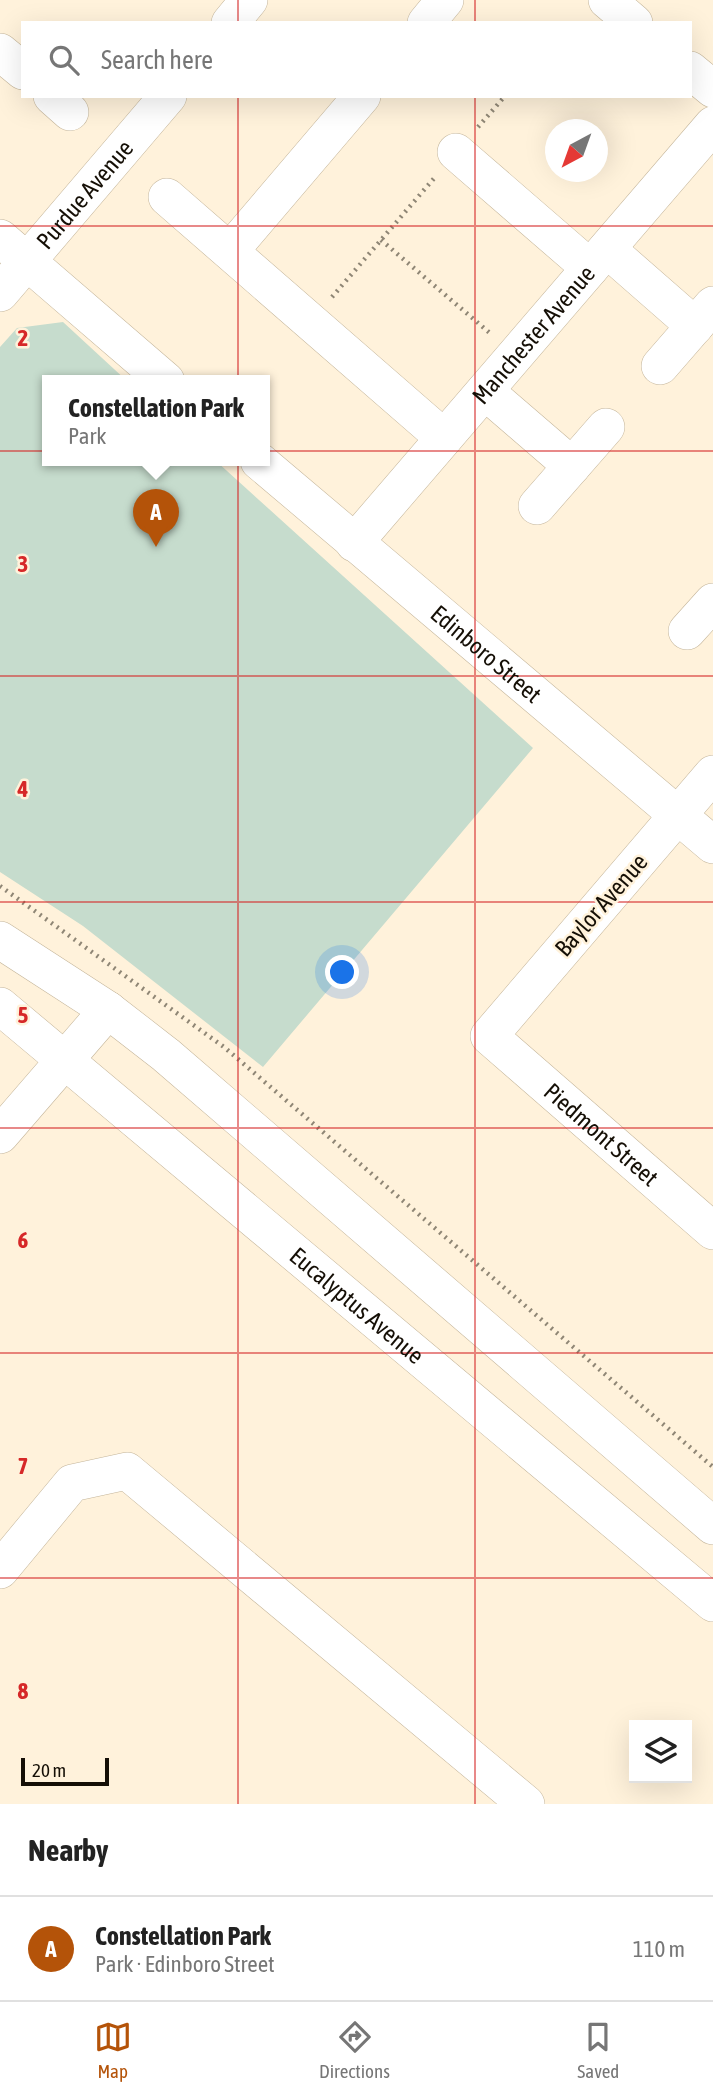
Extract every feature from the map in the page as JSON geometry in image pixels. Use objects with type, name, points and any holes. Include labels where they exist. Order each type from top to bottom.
[{"type":"street","points":[[232,21],[249,0]]},
{"type":"street","points":[[428,21],[445,0]]},
{"type":"street","points":[[607,0],[632,21]]},
{"type":"street","points":[[0,52],[21,69]]},
{"type":"street","points":[[692,72],[713,89]]},
{"type":"street","name":"Purdue Avenue","points":[[0,293],[165,98]]},
{"type":"street","points":[[230,251],[360,98]]},
{"type":"street","name":"Manchester Avenue","points":[[354,543],[713,125]]},
{"type":"street","points":[[456,152],[598,258],[704,316],[660,366]]},
{"type":"street","points":[[167,197],[444,438]]},
{"type":"street","points":[[0,238],[159,375]]},
{"type":"street","points":[[485,391],[572,466]]},
{"type":"street","points":[[537,506],[606,427]]},
{"type":"street","name":"Edinboro Street","points":[[265,466],[713,845]]},
{"type":"street","points":[[687,631],[713,602]]},
{"type":"street","name":"Baylor Avenue","points":[[489,1036],[713,774]]},
{"type":"street","points":[[0,940],[108,1010],[166,1055],[713,1525]]},
{"type":"street","name":"Eucalyptus Avenue","points":[[0,1006],[713,1604]]},
{"type":"street","points":[[0,1135],[108,1010]]},
{"type":"street","name":"Piedmont Street","points":[[489,1036],[713,1231]]},
{"type":"street","points":[[0,1570],[72,1483],[127,1471],[526,1804]]},
{"type":"path","points":[[311,321],[503,98]]},
{"type":"path","points":[[381,240],[516,355]]},
{"type":"path","points":[[0,886],[223,1047],[713,1467]]},
{"type":"green space","points":[[63,322],[120,375],[42,375],[42,466],[222,466],[533,748],[263,1067],[83,926],[0,872],[0,347],[17,328]]},
{"type":"place","name":"Constellation Park","points":[[156,547]]}]
